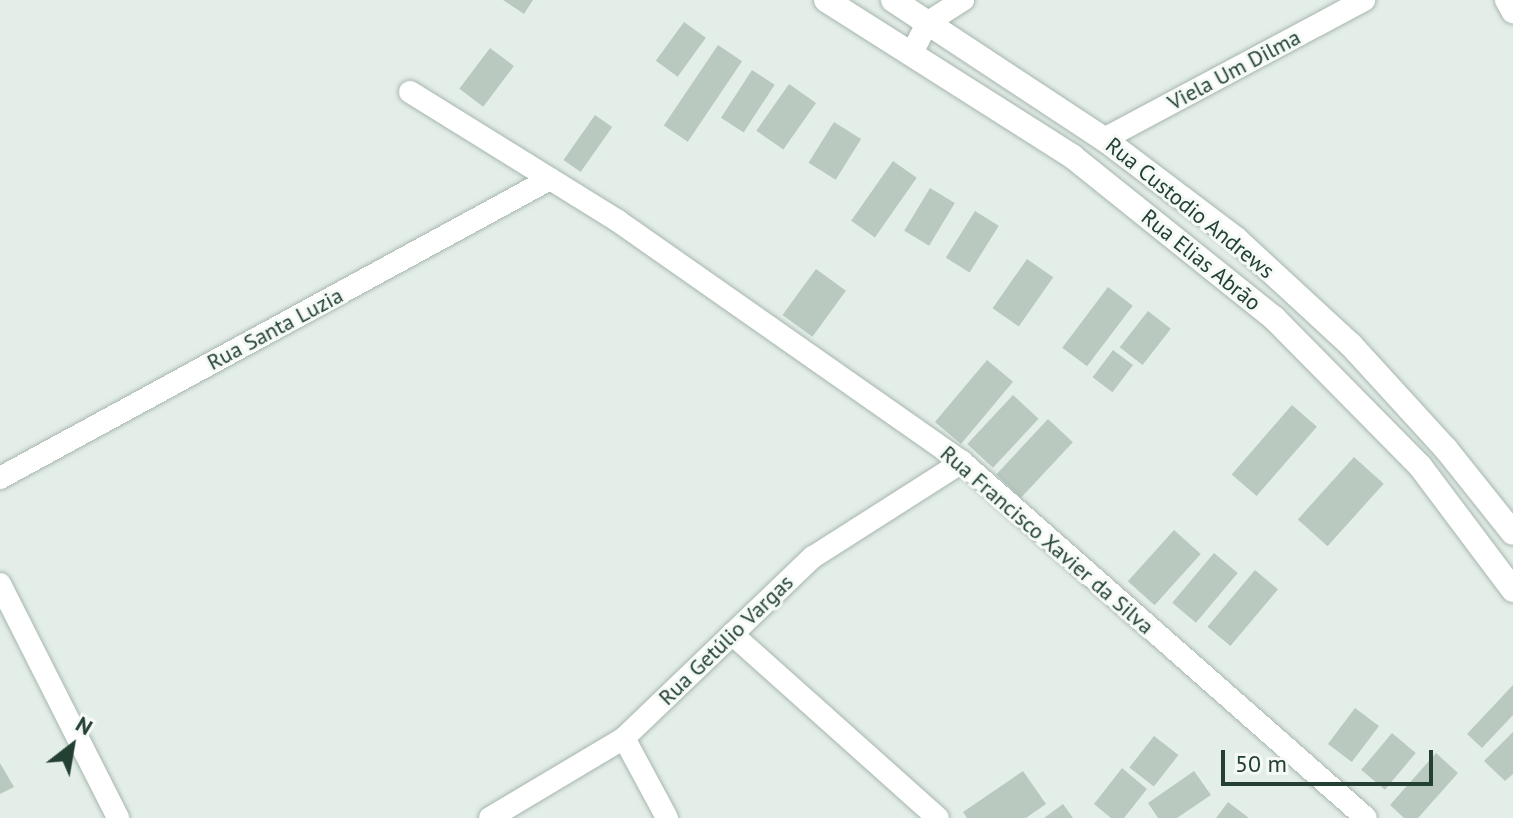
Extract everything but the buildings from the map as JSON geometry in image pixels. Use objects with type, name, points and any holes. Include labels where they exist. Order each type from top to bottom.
[{"type":"street","name":"Rua Elias Abrão","points":[[826,0],[913,51],[1073,157],[1274,318],[1420,466],[1513,590]]},
{"type":"street","name":"Rua Custodio Andrews","points":[[893,0],[1104,139],[1236,239],[1351,345],[1446,449],[1513,533]]},
{"type":"street","points":[[913,51],[927,23],[963,0]]},
{"type":"street","name":"Viela Um Dilma","points":[[1104,139],[1364,0]]},
{"type":"street","points":[[1507,0],[1513,11]]},
{"type":"street","name":"Rua Francisco Xavier da Silva","points":[[410,92],[550,179],[962,462],[1366,818]]},
{"type":"street","name":"Rua Santa Luzia","points":[[0,478],[550,179]]},
{"type":"street","name":"Rua Getúlio Vargas","points":[[490,818],[624,738],[813,557],[962,462]]},
{"type":"street","points":[[0,584],[118,818]]},
{"type":"street","points":[[732,634],[938,818]]},
{"type":"street","points":[[624,738],[667,818]]}]
